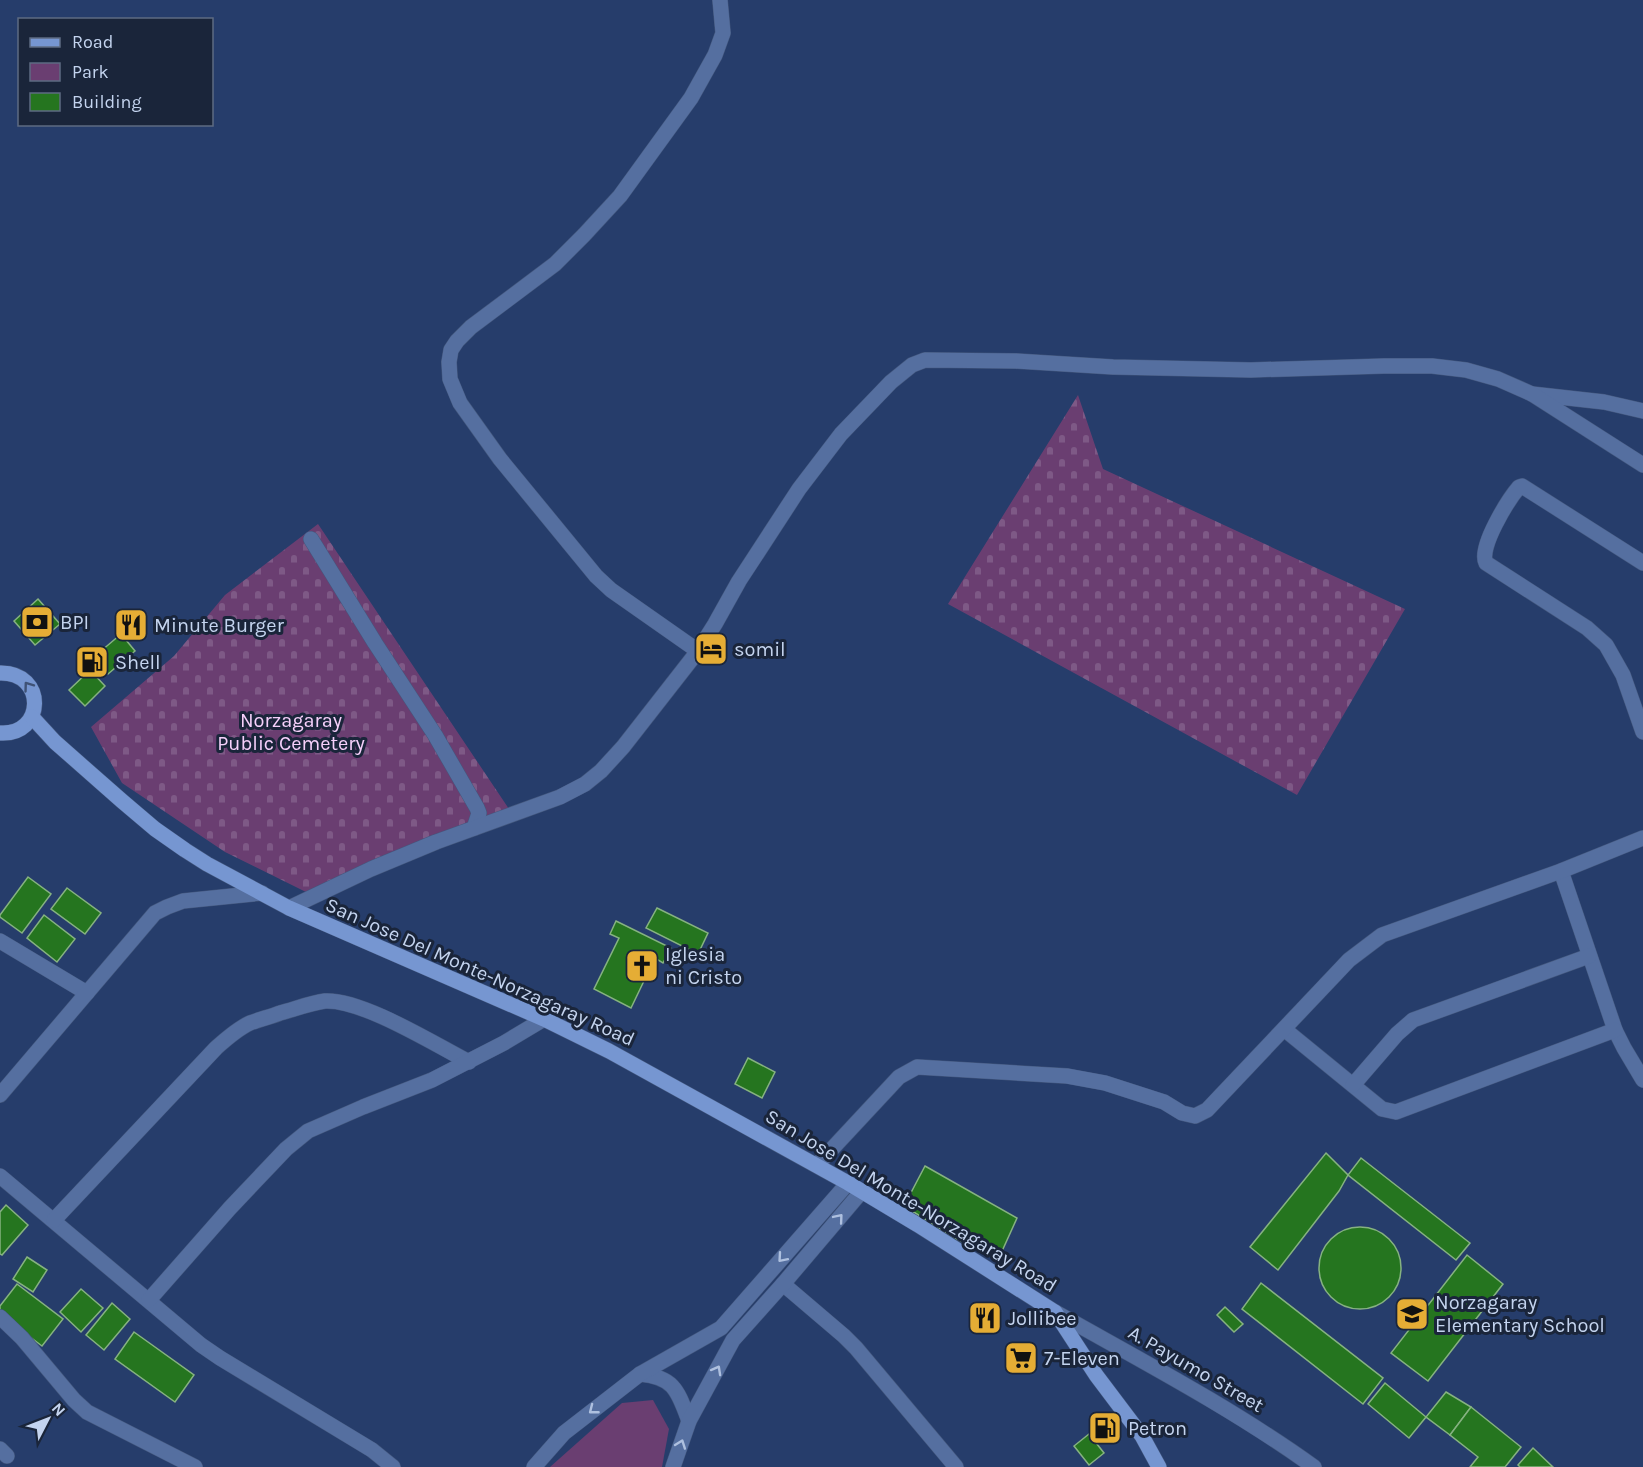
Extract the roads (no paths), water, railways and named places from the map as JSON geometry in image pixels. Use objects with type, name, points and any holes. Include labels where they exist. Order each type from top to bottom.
[{"type":"main road","points":[[0,673],[11,673],[29,685],[34,696],[35,707],[26,725],[17,731],[0,733]]},
{"type":"main road","name":"San Jose Del Monte-Norzagaray Road","points":[[32,717],[55,742],[155,829],[185,850],[289,908],[544,1019],[609,1051],[862,1191],[1055,1312]]},
{"type":"main road","points":[[1055,1312],[1096,1375],[1142,1436],[1159,1467]]},
{"type":"street","points":[[698,651],[611,590],[596,576],[500,459],[460,403],[450,380],[449,362],[451,351],[457,341],[471,327],[555,264],[620,196],[691,98],[715,55],[723,33],[720,0]]},
{"type":"street","points":[[289,908],[371,869],[436,842],[560,797],[585,784],[601,771],[623,747],[698,651],[739,581],[799,489],[842,434],[891,382],[912,365],[925,360],[1251,370],[1432,366],[1466,370],[1498,379],[1532,394],[1643,465]]},
{"type":"street","points":[[1532,394],[1604,402],[1643,411]]},
{"type":"street","points":[[1643,564],[1522,486],[1510,496],[1484,551],[1486,563],[1587,628],[1606,645],[1623,675],[1643,732]]},
{"type":"street","points":[[311,539],[435,735],[477,808],[479,813],[474,828]]},
{"type":"street","points":[[817,1165],[899,1077],[918,1067],[1067,1076],[1105,1083],[1164,1102],[1182,1113],[1195,1116],[1207,1110],[1349,960],[1382,935],[1561,871],[1643,838]]},
{"type":"street","points":[[1561,871],[1615,1030],[1643,1080]]},
{"type":"street","points":[[0,1095],[156,913],[183,901],[262,893]]},
{"type":"street","points":[[0,941],[87,993]]},
{"type":"street","points":[[1353,1084],[1413,1020],[1588,956]]},
{"type":"street","points":[[54,1220],[216,1048],[248,1024],[310,1004],[327,1001],[345,1004],[389,1020],[468,1062]]},
{"type":"street","points":[[149,1300],[230,1208],[286,1149],[308,1131],[432,1080],[544,1019]]},
{"type":"street","points":[[1284,1029],[1382,1109],[1396,1112],[1615,1030]]},
{"type":"street","points":[[0,1176],[201,1345],[372,1450],[393,1467]]},
{"type":"street","points":[[534,1467],[564,1433],[640,1374],[721,1328],[848,1183]]},
{"type":"street","points":[[673,1467],[689,1421],[733,1340],[862,1191]]},
{"type":"street","points":[[783,1284],[856,1348],[956,1467]]},
{"type":"street","name":"A. Payumo Street","points":[[1055,1312],[1266,1434],[1314,1467]]},
{"type":"street","points":[[0,1317],[22,1338],[74,1400],[87,1412],[195,1467]]},
{"type":"street","points":[[640,1374],[663,1378],[678,1391],[689,1421]]},
{"type":"place","name":"BPI","points":[[37,622]]},
{"type":"place","name":"Minute Burger","points":[[131,625]]},
{"type":"place","name":"somil","points":[[711,649]]},
{"type":"place","name":"Shell","points":[[92,662]]},
{"type":"place","name":"Iglesia ni Cristo","points":[[642,966]]},
{"type":"place","name":"Norzagaray Elementary School","points":[[1412,1314]]},
{"type":"place","name":"Jollibee","points":[[985,1318]]},
{"type":"place","name":"7-Eleven","points":[[1021,1358]]},
{"type":"place","name":"Petron","points":[[1105,1428]]},
{"type":"park label","name":"Norzagaray Public Cemetery","points":[[291,732]]}]
